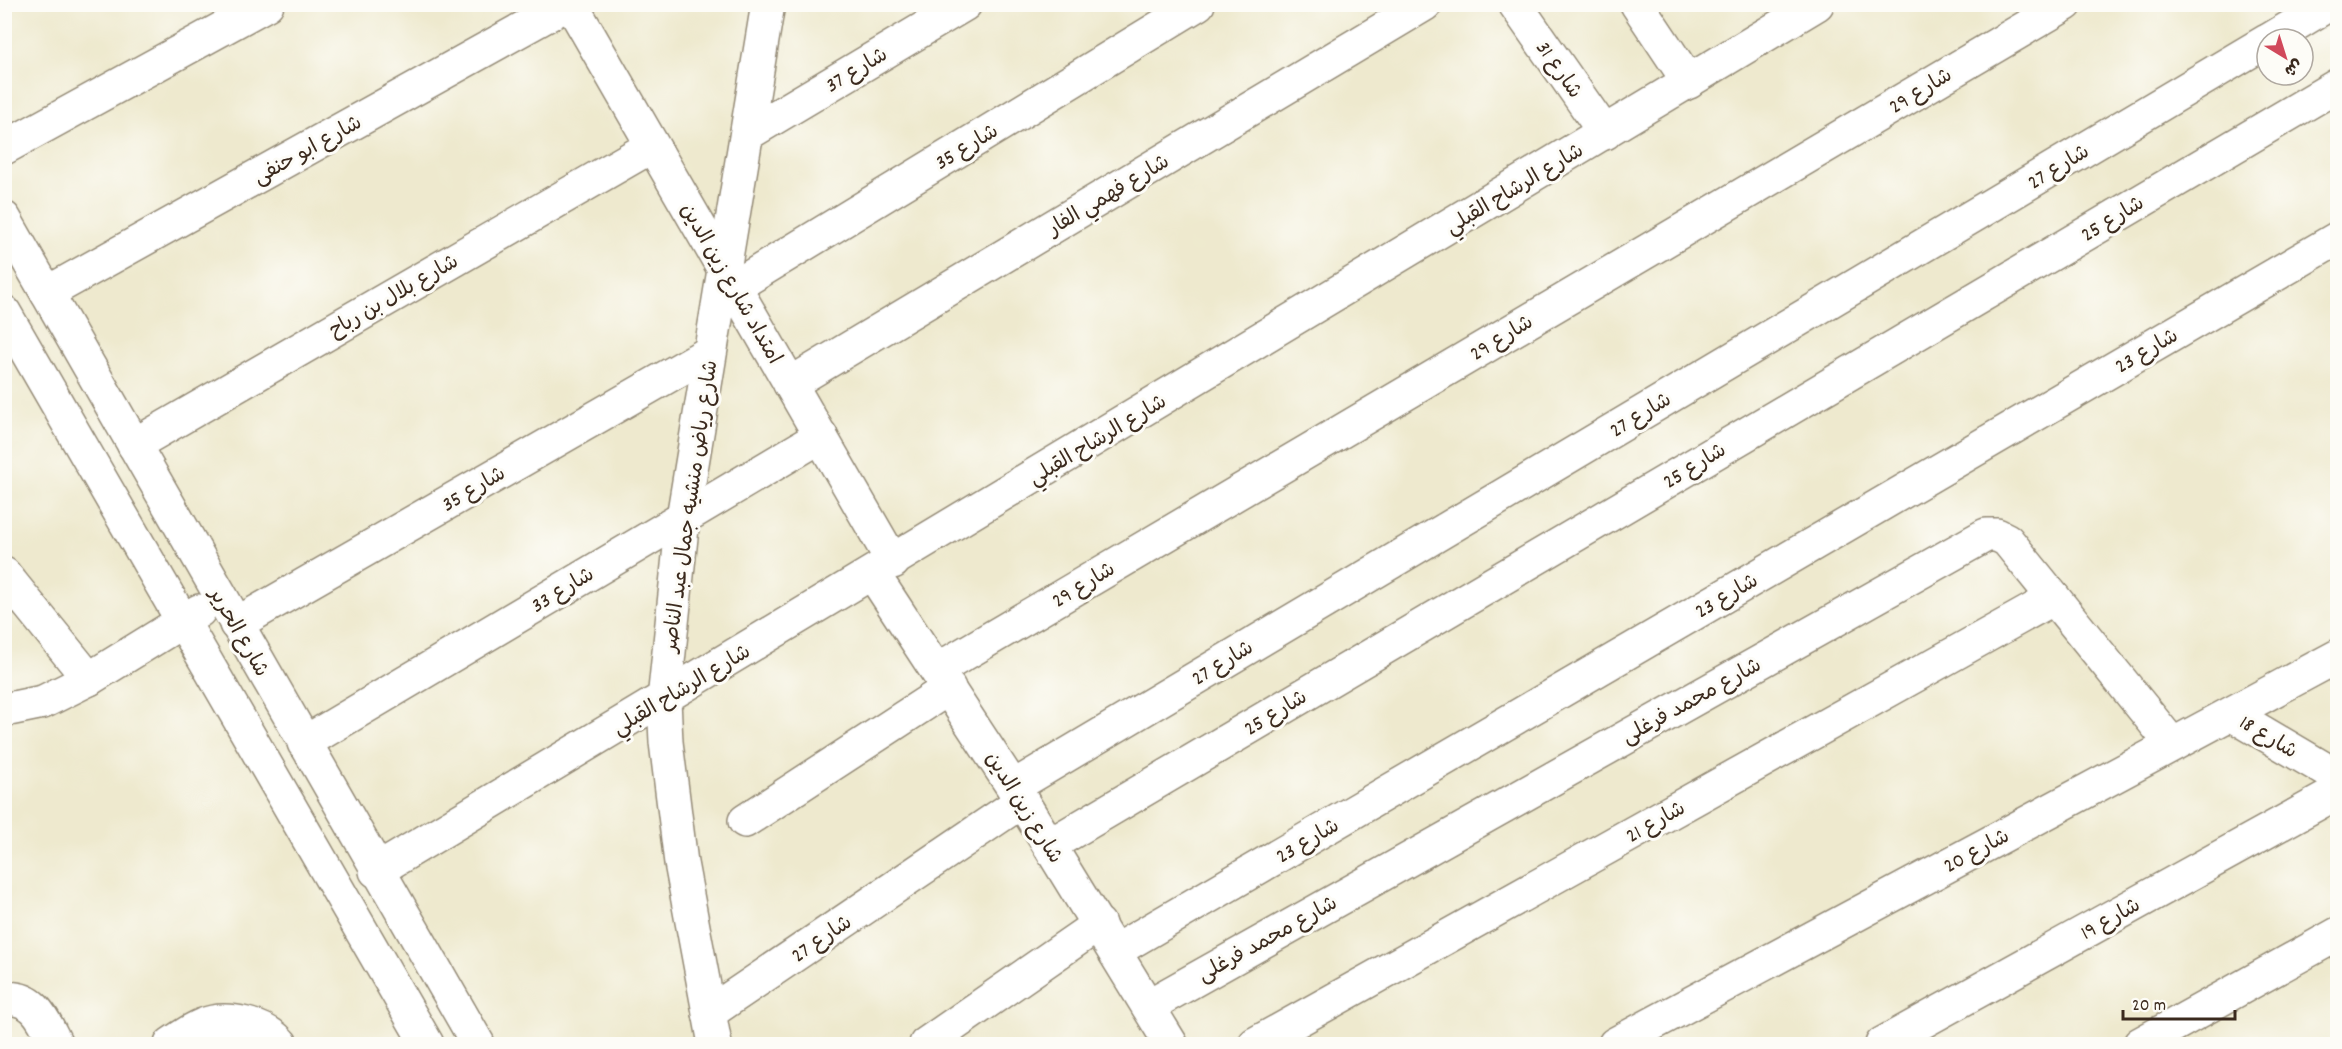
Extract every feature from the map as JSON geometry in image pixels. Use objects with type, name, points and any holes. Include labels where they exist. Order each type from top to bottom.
[{"type":"street","points":[[4,148],[267,4]]},
{"type":"street","name":"امتداد شارع زين الدين","points":[[569,4],[821,436],[883,568]]},
{"type":"street","name":"شارع ابو حنفى","points":[[47,294],[569,4]]},
{"type":"street","name":"شارع رياض منشيه جمال عبد الناصر","points":[[712,1029],[681,863],[666,742],[664,700],[683,518],[710,352],[729,278],[747,134],[768,4]]},
{"type":"street","name":"شارع 37","points":[[747,134],[966,4]]},
{"type":"street","name":"شارع 35","points":[[729,278],[1198,4]]},
{"type":"street","name":"شارع فهمي الفار","points":[[790,384],[1425,4]]},
{"type":"street","name":"شارع 31","points":[[1515,4],[1605,133]]},
{"type":"street","points":[[1637,4],[1689,82]]},
{"type":"street","name":"شارع الرشاح القبلي","points":[[376,871],[664,700],[1817,4]]},
{"type":"street","name":"شارع 29","points":[[745,821],[943,679],[2066,4]]},
{"type":"street","points":[[2291,27],[2329,4]]},
{"type":"street","name":"شارع 27","points":[[712,1029],[1018,794],[2255,48]]},
{"type":"street","name":"شارع 25","points":[[1050,845],[2337,85]]},
{"type":"street","name":"شارع بلال بن رباح","points":[[134,445],[652,146]]},
{"type":"street","name":"شارع الحرير","points":[[4,218],[376,871],[478,1044]]},
{"type":"street","name":"شارع 23","points":[[926,1044],[1107,938],[2337,238]]},
{"type":"street","points":[[4,312],[427,1044]]},
{"type":"street","name":"شارع 35","points":[[235,623],[710,352]]},
{"type":"street","name":"شارع 33","points":[[304,743],[821,436]]},
{"type":"street","name":"شارع محمد فرغلى","points":[[1156,1032],[1986,535],[1997,535],[2007,540],[2172,744]]},
{"type":"street","name":"شارع زين الدين","points":[[883,568],[943,679],[1018,794],[1107,938],[1156,1032]]},
{"type":"street","points":[[4,574],[89,679]]},
{"type":"street","name":"شارع 21","points":[[1256,1044],[2054,598]]},
{"type":"street","points":[[4,710],[43,702],[89,679],[182,621],[235,623],[210,670]]},
{"type":"street","name":"شارع 20","points":[[1615,1044],[2337,656]]},
{"type":"street","name":"شارع 18","points":[[2231,714],[2337,777]]},
{"type":"street","name":"شارع 19","points":[[1882,1044],[2337,792]]},
{"type":"street","points":[[2140,1044],[2337,934]]},
{"type":"street","points":[[4,999],[19,998],[32,1004],[56,1044]]},
{"type":"street","points":[[171,1044],[205,1023],[242,1021],[275,1036],[281,1044]]}]
